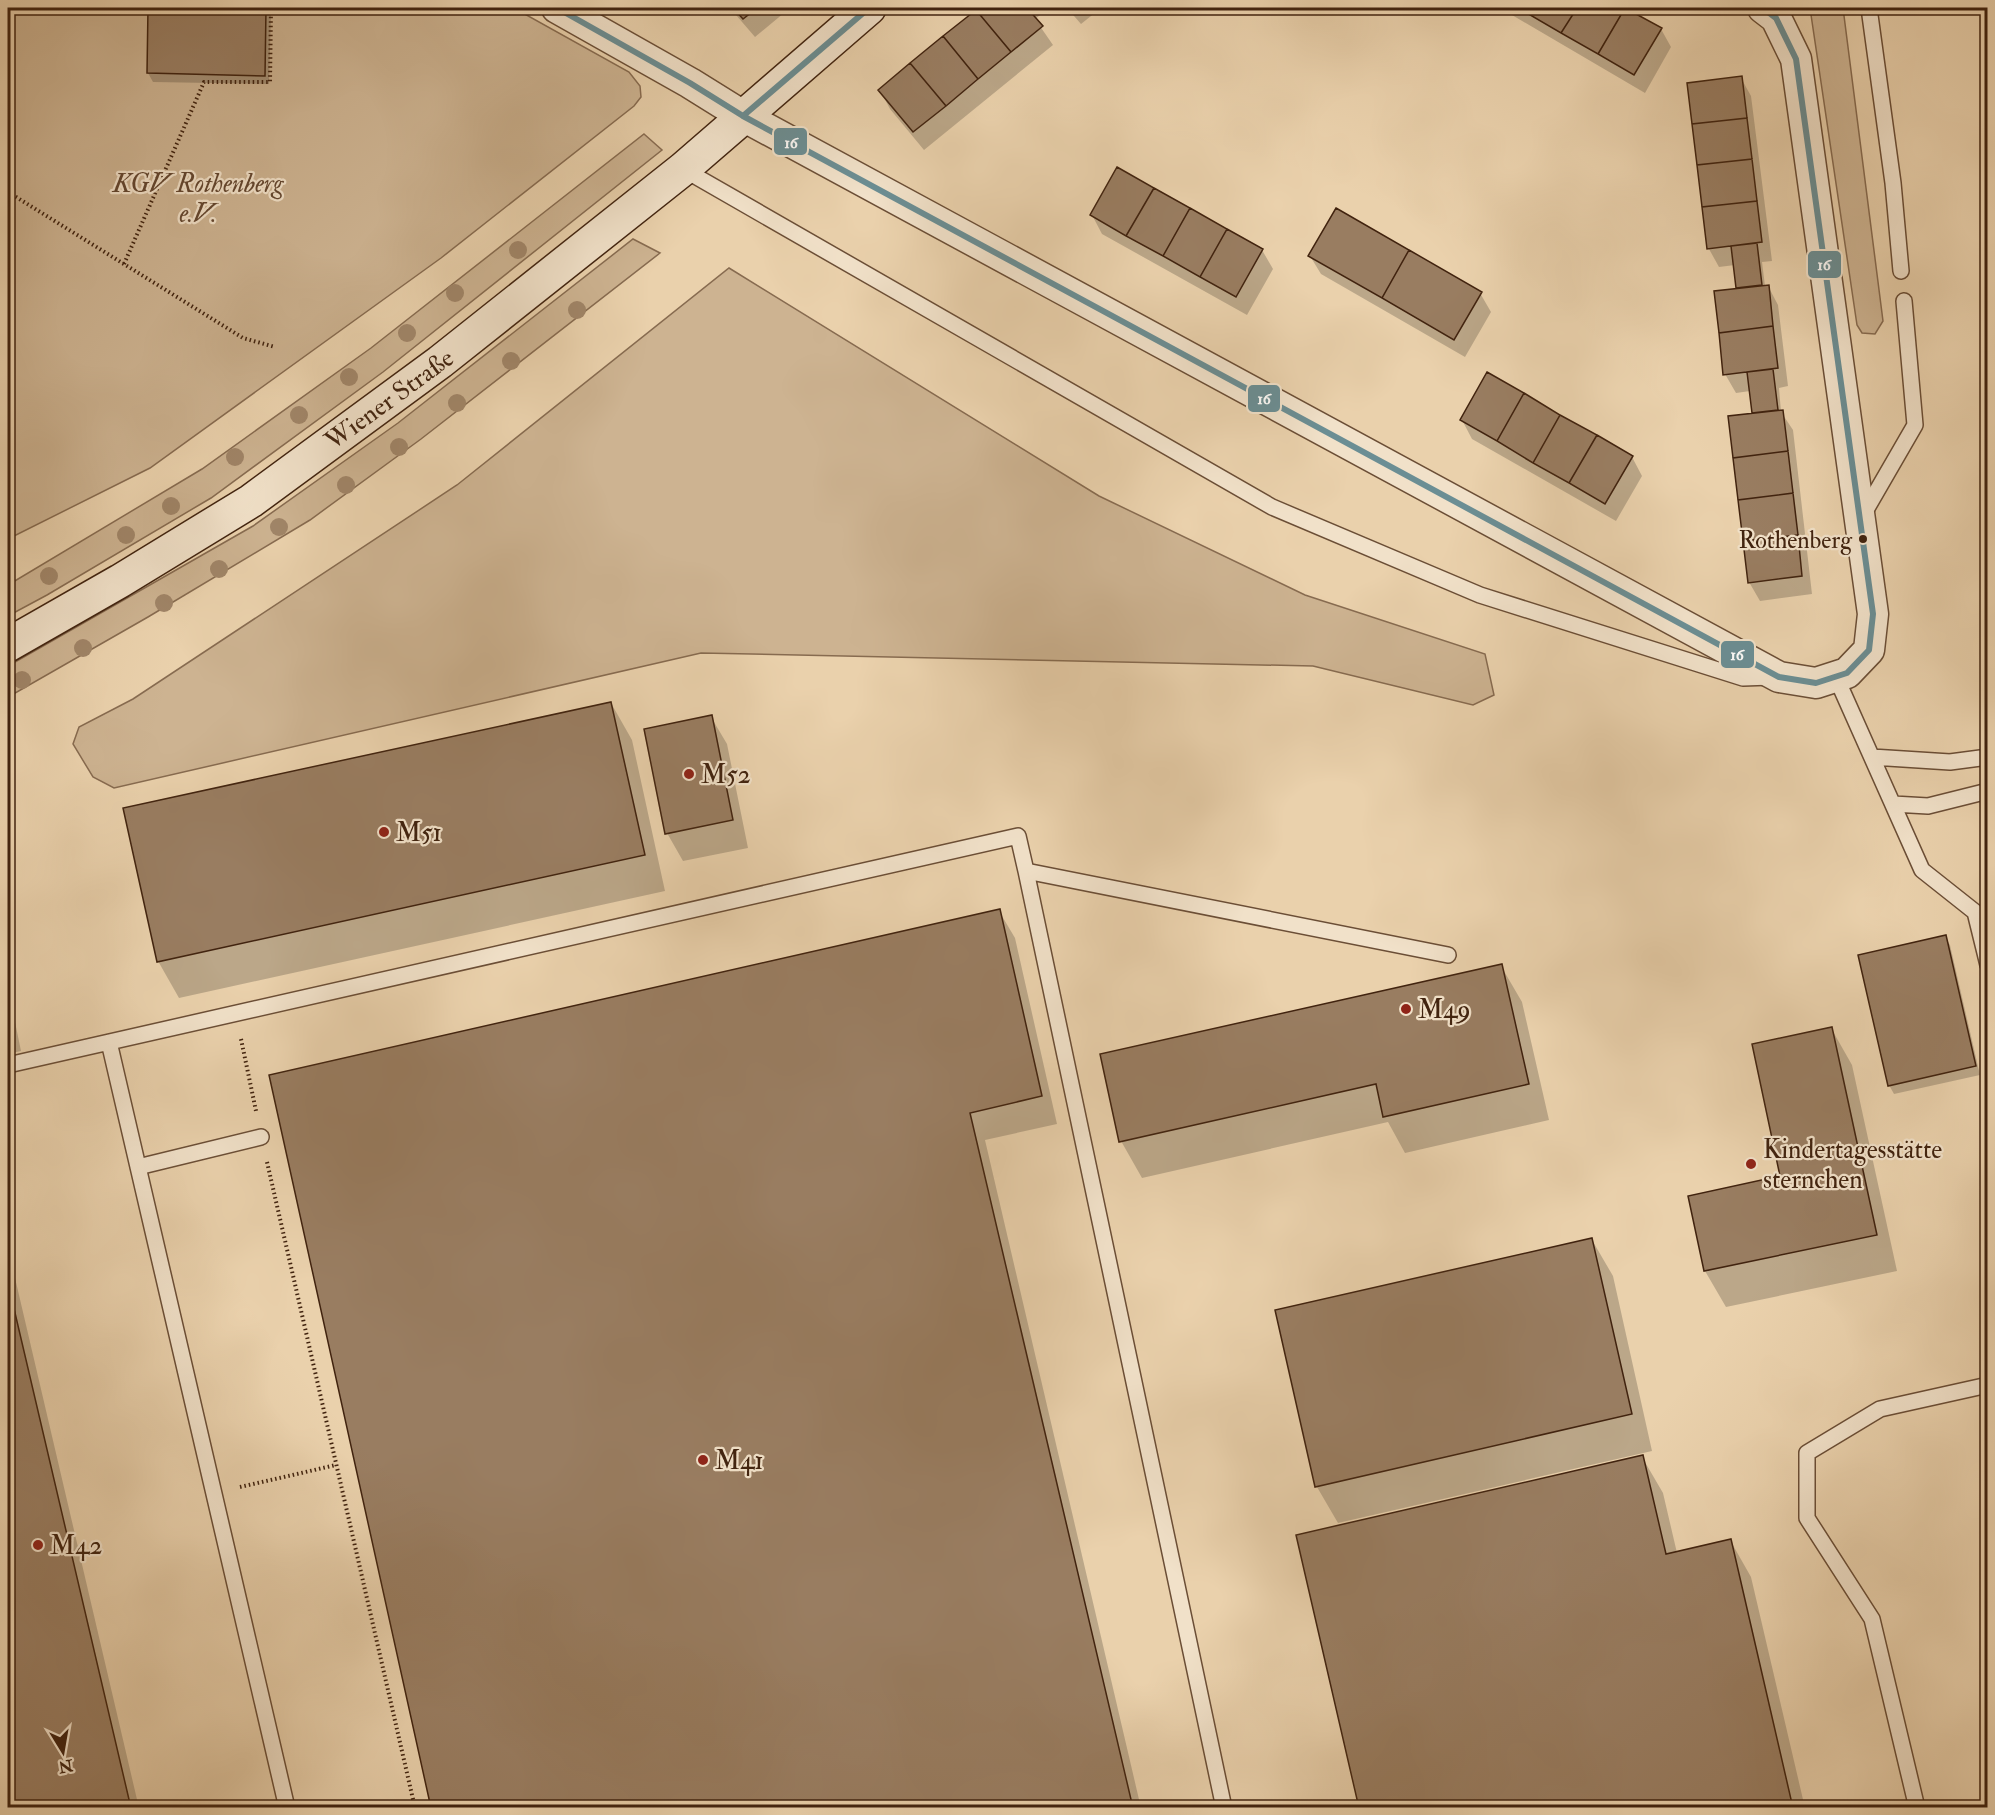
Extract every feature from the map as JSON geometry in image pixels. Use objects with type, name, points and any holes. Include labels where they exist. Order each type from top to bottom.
[{"type":"main road","name":"Wiener Straße","points":[[8,645],[120,581],[250,501],[440,362],[683,169],[869,8]]},
{"type":"street","points":[[557,8],[690,83],[743,116],[1779,677],[1826,680],[1847,673],[1869,650],[1873,614],[1796,59],[1776,18],[1763,8]]},
{"type":"lane","points":[[1869,8],[1893,183],[1901,271]]},
{"type":"lane","points":[[683,169],[1272,507],[1480,595],[1743,678],[1779,677]]},
{"type":"lane","points":[[1860,519],[1915,424],[1904,301]]},
{"type":"lane","points":[[1826,680],[1872,757],[1922,870],[1975,912],[1988,965]]},
{"type":"lane","points":[[1872,757],[1950,762],[1988,757]]},
{"type":"lane","points":[[1893,804],[1928,806],[1988,791]]},
{"type":"lane","points":[[8,1065],[1018,836],[1224,1808]]},
{"type":"lane","points":[[1026,871],[1448,955]]},
{"type":"lane","points":[[109,1042],[287,1808]]},
{"type":"lane","points":[[138,1167],[261,1137]]},
{"type":"lane","points":[[1917,1808],[1872,1619],[1807,1518],[1807,1453],[1880,1410],[1988,1385]]},
{"type":"path","points":[[124,264],[204,82],[270,82],[272,8]]},
{"type":"path","points":[[8,192],[243,338],[275,347]]},
{"type":"path","points":[[236,1013],[261,1137],[415,1806],[399,1808]]},
{"type":"path","points":[[214,1493],[336,1465]]},
{"type":"green space","name":"KGV Rothenberg e.V.","points":[[8,8],[514,8],[629,72],[640,86],[641,97],[634,106],[441,258],[150,468],[8,539]]},
{"type":"green space","points":[[1810,8],[1843,8],[1883,321],[1875,334],[1862,333],[1857,325]]},
{"type":"green space","points":[[644,134],[662,150],[383,372],[211,498],[8,616],[8,585],[202,469],[371,348]]},
{"type":"green space","points":[[633,239],[660,253],[421,439],[310,520],[10,696],[8,666],[253,526],[398,423]]},
{"type":"green space","points":[[729,268],[1099,496],[1305,595],[1485,654],[1494,695],[1473,705],[1313,666],[701,653],[114,788],[93,777],[73,744],[79,727],[133,699],[457,485]]},
{"type":"building","points":[[148,8],[266,8],[265,76],[147,73]]},
{"type":"building","points":[[733,8],[757,8],[743,19]]},
{"type":"building","points":[[979,8],[1027,8],[1043,26],[1011,52],[976,10]]},
{"type":"building","points":[[1528,8],[1577,8],[1561,33],[1525,12]]},
{"type":"building","points":[[1577,8],[1625,8],[1598,54],[1561,33]]},
{"type":"building","points":[[1625,8],[1662,28],[1634,75],[1598,54]]},
{"type":"building","points":[[976,10],[1011,52],[978,79],[943,36]]},
{"type":"building","points":[[943,36],[978,79],[946,106],[910,63]]},
{"type":"building","points":[[910,63],[946,106],[913,132],[878,90]]},
{"type":"building","points":[[1742,76],[1747,118],[1692,124],[1687,83]]},
{"type":"building","points":[[1747,118],[1752,159],[1697,165],[1692,124]]},
{"type":"building","points":[[1752,159],[1757,201],[1702,207],[1697,165]]},
{"type":"building","points":[[1117,167],[1154,188],[1126,236],[1090,215]]},
{"type":"building","points":[[1154,188],[1190,208],[1163,256],[1126,236]]},
{"type":"building","points":[[1757,201],[1762,242],[1707,249],[1702,207]]},
{"type":"building","points":[[1190,208],[1227,229],[1200,277],[1163,256]]},
{"type":"building","points":[[1336,208],[1409,250],[1382,298],[1308,256]]},
{"type":"building","points":[[1227,229],[1263,249],[1236,297],[1200,277]]},
{"type":"building","points":[[1757,243],[1762,285],[1736,288],[1731,246]]},
{"type":"building","points":[[1409,250],[1482,292],[1454,340],[1382,298]]},
{"type":"building","points":[[1769,285],[1773,326],[1719,333],[1714,291]]},
{"type":"building","points":[[1773,326],[1778,368],[1723,375],[1719,333]]},
{"type":"building","points":[[1773,369],[1778,410],[1752,413],[1747,372]]},
{"type":"building","points":[[1487,372],[1524,393],[1497,441],[1460,420]]},
{"type":"building","points":[[1524,393],[1560,415],[1533,463],[1497,441]]},
{"type":"building","points":[[1783,410],[1788,451],[1733,458],[1728,416]]},
{"type":"building","points":[[1560,415],[1597,435],[1569,483],[1533,463]]},
{"type":"building","points":[[1597,435],[1633,456],[1605,504],[1569,483]]},
{"type":"building","points":[[1788,451],[1793,493],[1738,500],[1733,458]]},
{"type":"building","points":[[1793,493],[1798,535],[1743,541],[1738,500]]},
{"type":"building","points":[[1798,535],[1802,576],[1748,583],[1743,541]]},
{"type":"building","name":"M51","points":[[611,702],[645,855],[157,962],[123,808]]},
{"type":"building","name":"M52","points":[[712,715],[733,820],[665,834],[644,729]]},
{"type":"building","name":"M41","points":[[1000,909],[1042,1096],[970,1113],[1133,1808],[431,1808],[269,1075]]},
{"type":"building","points":[[1946,935],[1976,1066],[1888,1086],[1858,955]]},
{"type":"building","name":"M49","points":[[1502,964],[1529,1084],[1383,1117],[1376,1084],[1119,1142],[1100,1054]]},
{"type":"building","points":[[1832,1027],[1877,1235],[1704,1271],[1688,1196],[1780,1176],[1752,1044]]},
{"type":"building","points":[[1592,1238],[1632,1414],[1315,1487],[1275,1310]]},
{"type":"building","name":"M42","points":[[8,1283],[131,1808],[8,1808]]},
{"type":"building","points":[[1643,1455],[1666,1554],[1731,1539],[1793,1808],[1359,1808],[1296,1535]]},
{"type":"transit line","name":"16","points":[[557,8],[690,83],[743,116],[1779,677],[1816,683],[1847,673],[1869,650],[1873,614],[1796,59],[1776,18],[1763,8]]},
{"type":"transit line","name":"16","points":[[743,116],[869,8]]},
{"type":"place","name":"Rothenberg","points":[[1863,539]]},
{"type":"place","name":"M52","points":[[689,774]]},
{"type":"place","name":"M51","points":[[384,832]]},
{"type":"place","name":"M49","points":[[1406,1009]]},
{"type":"place","name":"Kindertagesstätte sternchen","points":[[1751,1164]]},
{"type":"place","name":"M41","points":[[703,1460]]},
{"type":"place","name":"M42","points":[[38,1545]]}]
